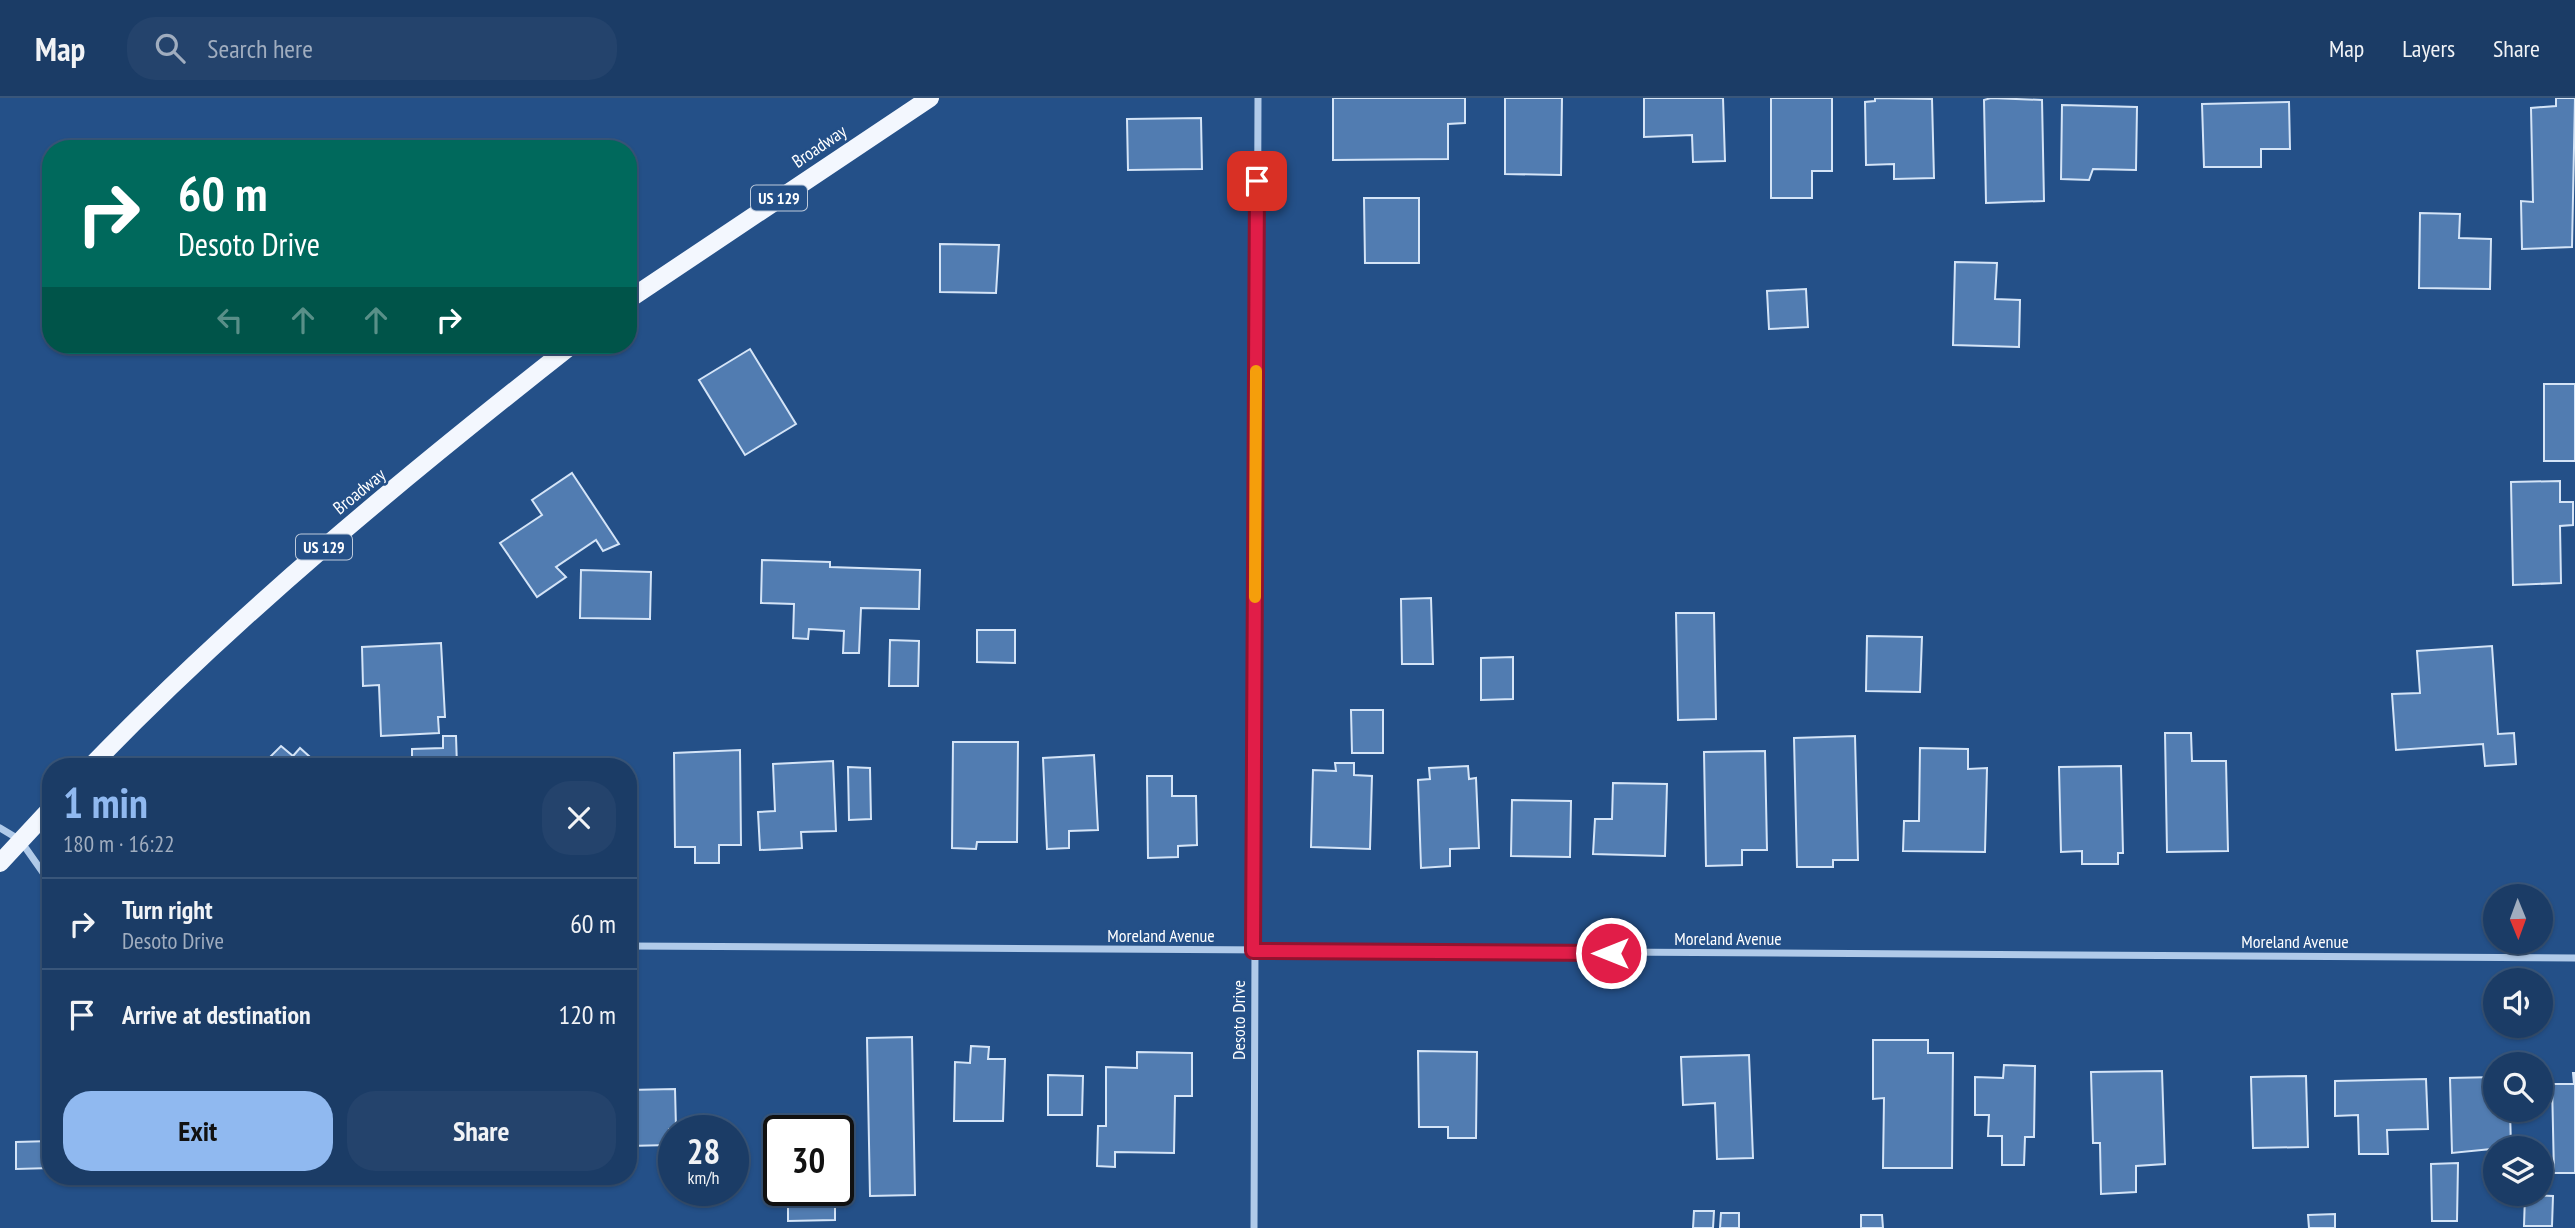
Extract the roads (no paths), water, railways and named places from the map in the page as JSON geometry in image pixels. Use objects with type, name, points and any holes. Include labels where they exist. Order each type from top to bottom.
[{"type":"main road","name":"Broadway","points":[[637,294],[930,98]]},
{"type":"main road","name":"Broadway","points":[[99,758],[166,689],[321,549],[561,354]]},
{"type":"main road","points":[[0,863],[42,817]]},
{"type":"street","name":"Desoto Drive","points":[[1254,1228],[1258,98]]},
{"type":"street","points":[[0,828],[20,840],[42,871]]},
{"type":"street","name":"Moreland Avenue","points":[[637,946],[2575,958]]}]
